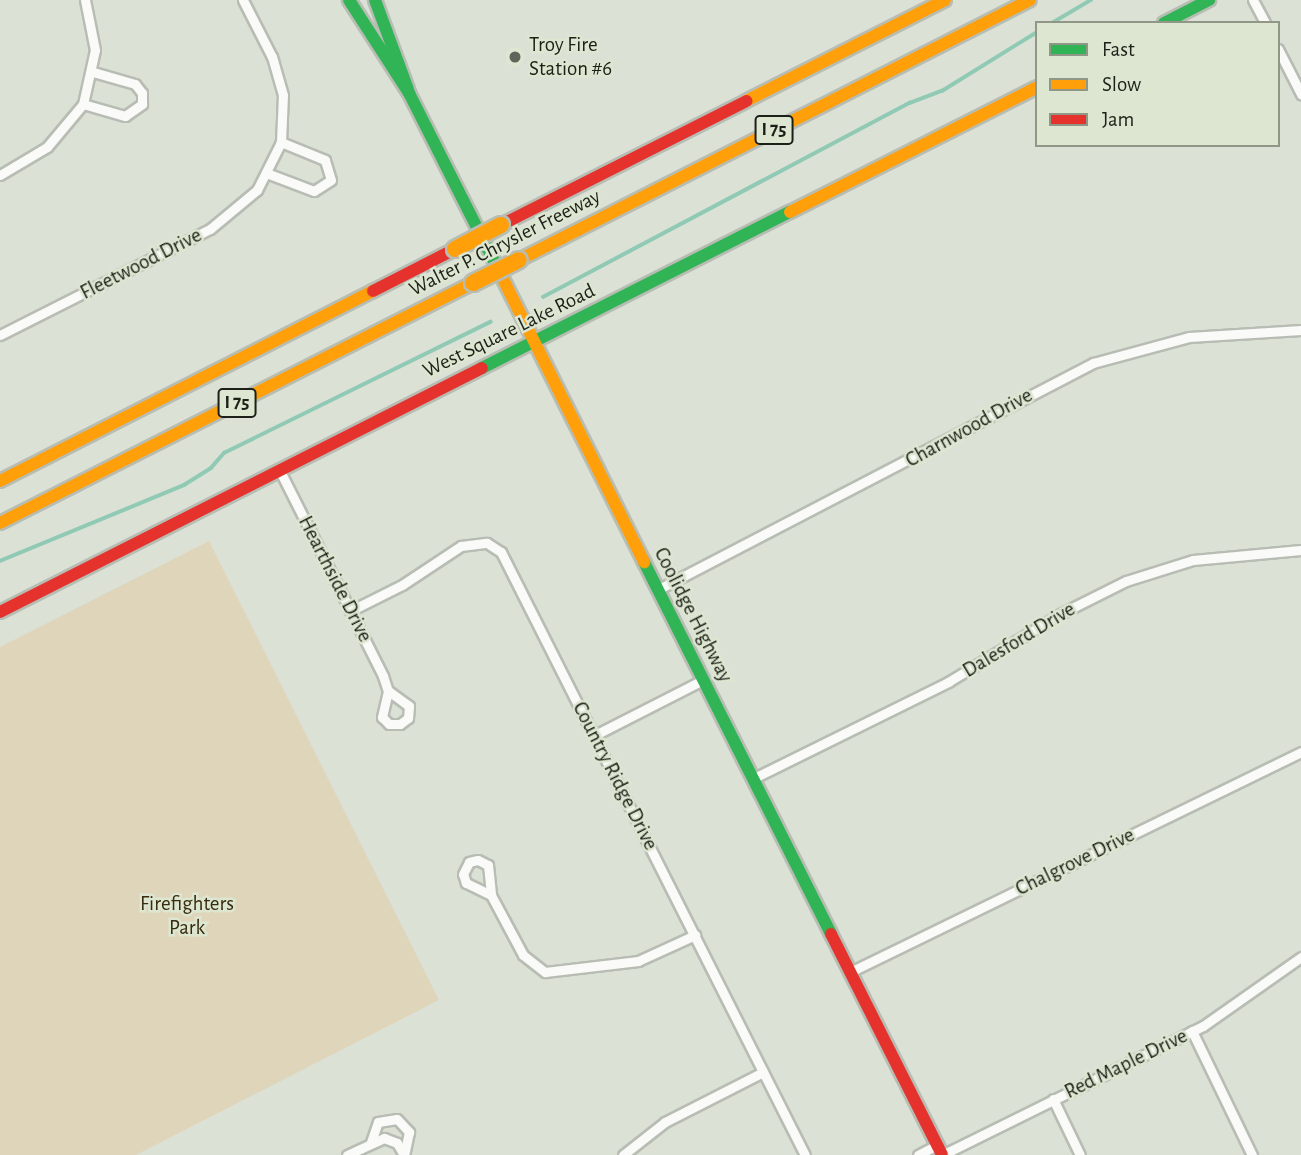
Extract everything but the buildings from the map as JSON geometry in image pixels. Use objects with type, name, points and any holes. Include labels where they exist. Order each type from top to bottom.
[{"type":"main road","name":"Coolidge Highway","points":[[349,0],[409,93],[940,1152]]},
{"type":"main road","name":"Coolidge Highway","points":[[375,0],[402,64],[409,93]]},
{"type":"main road","name":"Walter P. Chrysler Freeway","points":[[0,481],[945,0]]},
{"type":"main road","name":"Walter P. Chrysler Freeway","points":[[0,523],[1030,0]]},
{"type":"main road","points":[[1168,21],[1209,0]]},
{"type":"main road","name":"West Square Lake Road","points":[[0,612],[1035,88]]},
{"type":"street","points":[[0,175],[47,147],[83,104],[93,72],[94,33],[85,0]]},
{"type":"street","name":"Fleetwood Drive","points":[[0,335],[217,225],[246,204],[269,174],[281,142],[281,81],[243,0]]},
{"type":"street","points":[[1253,0],[1264,21]]},
{"type":"street","points":[[1280,53],[1301,94]]},
{"type":"street","points":[[83,104],[125,116],[142,104],[142,93],[135,84],[93,72]]},
{"type":"street","points":[[269,174],[314,191],[331,180],[329,164],[321,156],[281,142]]},
{"type":"street","name":"Charnwood Drive","points":[[657,590],[1093,363],[1189,337],[1301,330]]},
{"type":"street","name":"Hearthside Drive","points":[[279,469],[388,691]]},
{"type":"street","name":"Country Ridge Drive","points":[[350,611],[402,585],[461,546],[478,542],[494,546],[506,559],[805,1155]]},
{"type":"street","name":"Dalesford Drive","points":[[752,779],[948,682],[1078,604],[1135,577],[1209,557],[1301,550]]},
{"type":"street","points":[[595,735],[703,680]]},
{"type":"street","name":"Chalgrove Drive","points":[[850,972],[1301,752]]},
{"type":"street","points":[[491,895],[523,955],[545,972],[638,961],[695,935]]},
{"type":"street","name":"Red Maple Drive","points":[[918,1155],[940,1152],[1192,1031],[1301,957]]},
{"type":"street","points":[[1192,1031],[1252,1155]]},
{"type":"street","points":[[623,1155],[665,1122],[762,1072]]},
{"type":"street","points":[[1053,1099],[1080,1155]]},
{"type":"street","points":[[371,1142],[378,1122],[397,1119],[409,1132],[404,1155]]},
{"type":"street","points":[[346,1155],[371,1142],[392,1140],[404,1155]]},
{"type":"green space","name":"Firefighters Park","points":[[209,541],[439,1000],[136,1155],[0,1155],[0,647]]},
{"type":"waterway","points":[[1055,21],[1091,0]]},
{"type":"waterway","points":[[543,297],[910,103],[942,91],[1035,33]]},
{"type":"waterway","points":[[0,561],[184,485],[211,468],[224,453],[490,322]]},
{"type":"traffic: fast","points":[[349,0],[409,93],[497,267]]},
{"type":"traffic: fast","points":[[375,0],[408,89]]},
{"type":"traffic: fast","points":[[1168,21],[1209,0]]},
{"type":"traffic: fast","points":[[482,368],[790,212]]},
{"type":"traffic: fast","points":[[644,562],[831,934]]},
{"type":"traffic: slow","points":[[746,101],[945,0]]},
{"type":"traffic: slow","points":[[519,260],[1030,0]]},
{"type":"traffic: slow","points":[[790,212],[1035,88]]},
{"type":"traffic: slow","points":[[455,249],[501,225]]},
{"type":"traffic: slow","points":[[473,283],[519,260]]},
{"type":"traffic: slow","points":[[497,267],[644,562]]},
{"type":"traffic: slow","points":[[0,523],[473,283]]},
{"type":"traffic: slow","points":[[0,481],[373,291]]},
{"type":"traffic: jam","points":[[501,225],[746,101]]},
{"type":"traffic: jam","points":[[373,291],[455,249]]},
{"type":"traffic: jam","points":[[0,612],[482,368]]},
{"type":"traffic: jam","points":[[831,934],[942,1155]]},
{"type":"place","name":"Troy Fire Station #6","points":[[515,57]]}]
